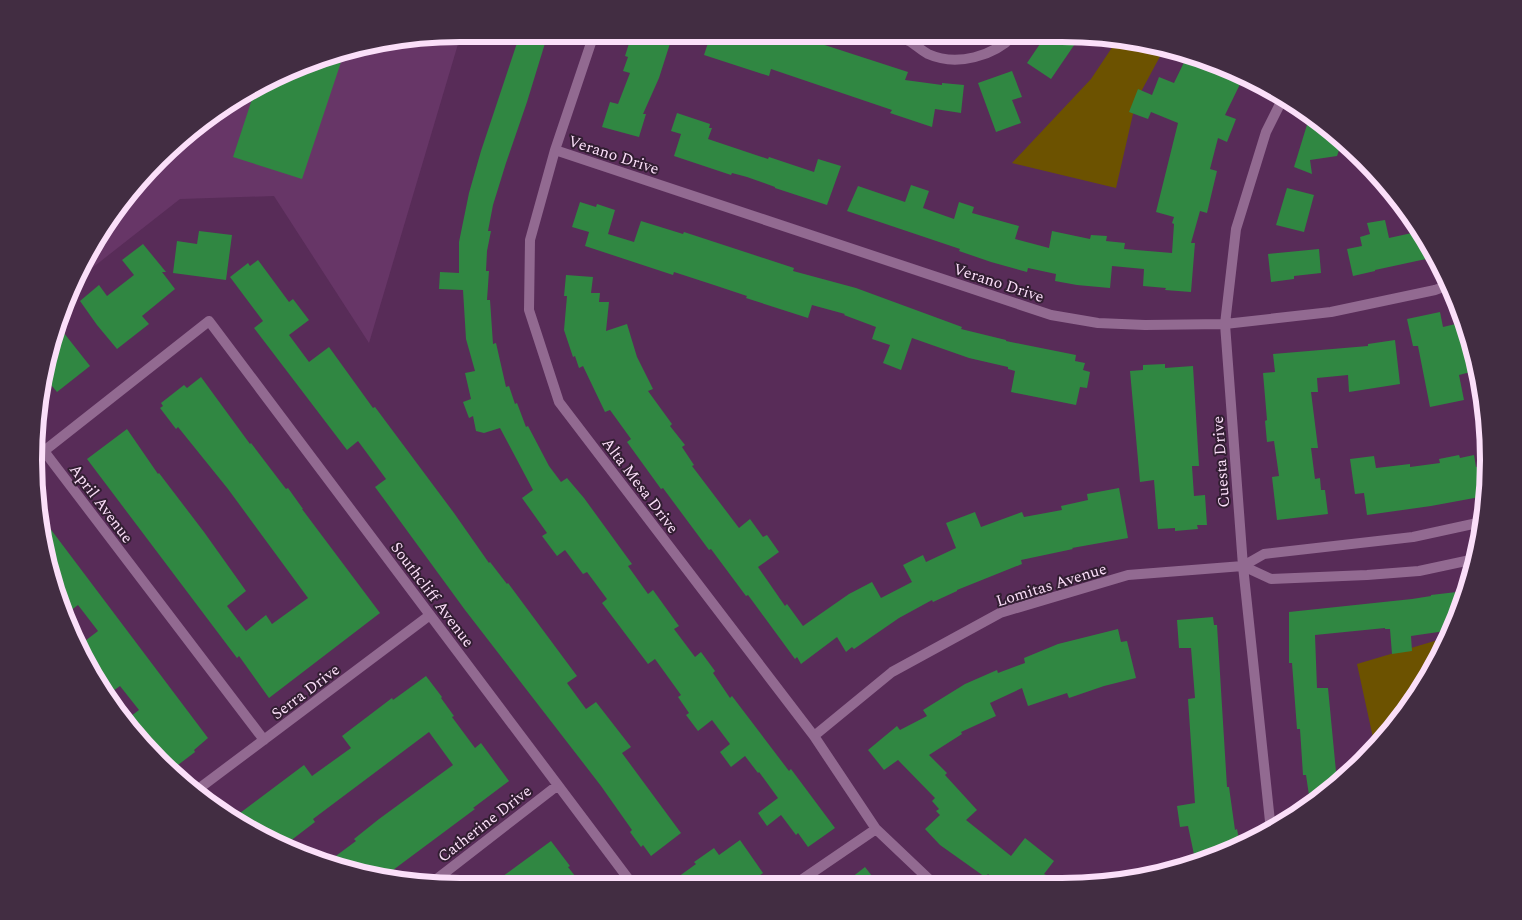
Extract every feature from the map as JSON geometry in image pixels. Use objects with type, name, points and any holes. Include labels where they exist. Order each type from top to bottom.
[{"type":"street","name":"Alta Mesa Drive","points":[[591,42],[555,150],[530,240],[529,310],[559,402],[814,736],[876,829],[928,878]]},
{"type":"street","points":[[910,42],[928,54],[959,59],[994,51],[1007,42]]},
{"type":"street","name":"Cuesta Drive","points":[[1270,822],[1243,566],[1225,324],[1236,229],[1266,132],[1280,104]]},
{"type":"street","name":"Verano Drive","points":[[555,150],[1051,315],[1098,323],[1145,325],[1225,324],[1331,312],[1442,288]]},
{"type":"street","name":"Southcliff Avenue","points":[[209,321],[628,878]]},
{"type":"street","name":"April Avenue","points":[[209,321],[44,451],[264,740]]},
{"type":"street","name":"Lomitas Avenue","points":[[814,736],[892,672],[1000,614],[1128,576],[1243,566],[1264,554],[1413,537],[1474,524]]},
{"type":"street","name":"Lomitas Avenue","points":[[1243,566],[1271,578],[1367,575],[1411,571],[1467,561]]},
{"type":"street","name":"Serra Drive","points":[[201,787],[430,615]]},
{"type":"street","name":"Catherine Drive","points":[[439,877],[558,785]]},
{"type":"street","points":[[804,878],[876,829]]},
{"type":"shaded area","points":[[459,42],[369,343],[274,196],[180,199],[88,271],[113,228],[146,185],[185,146],[251,98],[300,74],[352,57],[406,46]]},
{"type":"shaded area","points":[[1113,46],[1161,55],[1136,101],[1116,188],[1012,163],[1091,79]]},
{"type":"shaded area","points":[[1438,640],[1424,669],[1409,692],[1373,738],[1357,664]]},
{"type":"building","points":[[517,42],[545,42],[493,205],[488,231],[491,231],[487,251],[486,271],[489,271],[487,300],[490,300],[493,344],[496,343],[506,387],[509,386],[526,427],[528,426],[549,466],[561,482],[567,478],[584,498],[632,564],[628,566],[648,594],[653,590],[679,626],[674,629],[695,657],[701,652],[715,671],[713,673],[730,698],[732,696],[789,771],[791,769],[835,828],[808,847],[781,815],[767,826],[758,813],[778,798],[745,756],[731,767],[720,752],[730,744],[712,720],[698,731],[686,715],[689,713],[678,697],[681,695],[655,659],[648,664],[602,603],[607,599],[587,572],[583,574],[565,550],[557,556],[542,536],[547,533],[522,498],[533,490],[500,428],[484,433],[476,431],[473,416],[469,418],[463,402],[471,399],[465,373],[475,371],[466,339],[463,290],[439,289],[440,272],[459,273],[459,242],[469,193]]},
{"type":"building","points":[[629,42],[670,42],[659,78],[643,114],[646,114],[639,137],[602,127],[610,102],[618,104],[630,73],[623,71],[628,57],[625,56]]},
{"type":"building","points":[[708,42],[815,42],[908,72],[905,80],[942,85],[942,83],[964,85],[961,113],[935,109],[932,127],[890,113],[892,110],[771,69],[769,76],[704,55]]},
{"type":"building","points":[[1041,42],[1076,43],[1051,79],[1027,63]]},
{"type":"building","points":[[342,60],[302,179],[233,157],[253,97],[300,74]]},
{"type":"building","points":[[1184,61],[1222,74],[1241,83],[1225,115],[1236,119],[1227,142],[1218,138],[1210,169],[1217,171],[1207,213],[1200,211],[1191,243],[1195,243],[1191,292],[1143,286],[1144,269],[1112,266],[1110,288],[1055,281],[1056,274],[1028,268],[1027,272],[991,262],[959,251],[960,249],[847,211],[858,186],[905,202],[911,185],[929,191],[923,208],[954,219],[959,202],[974,207],[972,213],[1019,226],[1015,239],[1049,248],[1052,231],[1090,239],[1091,235],[1107,236],[1106,241],[1125,243],[1124,249],[1172,253],[1174,224],[1172,223],[1174,217],[1156,212],[1178,123],[1151,112],[1148,119],[1129,112],[1138,89],[1152,95],[1159,77],[1174,83]]},
{"type":"building","points":[[1012,71],[1022,97],[1012,100],[1021,123],[996,132],[978,83]]},
{"type":"building","points":[[677,113],[710,124],[709,128],[712,128],[708,139],[768,159],[769,157],[814,172],[818,159],[841,166],[827,205],[747,177],[732,173],[731,175],[674,156],[681,134],[671,131]]},
{"type":"building","points":[[1308,123],[1340,148],[1337,156],[1310,160],[1312,174],[1294,167]]},
{"type":"building","points":[[1287,188],[1314,195],[1304,232],[1276,225]]},
{"type":"building","points":[[580,202],[596,207],[597,204],[615,210],[608,234],[634,242],[641,221],[683,234],[684,232],[794,268],[793,271],[856,288],[962,327],[961,329],[1006,341],[1076,355],[1075,361],[1085,363],[1083,370],[1090,372],[1087,388],[1080,387],[1076,405],[1011,392],[1015,371],[1008,369],[1008,367],[969,358],[912,338],[901,370],[883,363],[890,345],[872,339],[876,327],[845,314],[812,305],[808,318],[674,272],[673,275],[585,246],[589,232],[572,227]]},
{"type":"building","points":[[1385,220],[1389,238],[1412,233],[1424,251],[1426,259],[1353,276],[1347,249],[1362,246],[1360,237],[1370,234],[1367,223]]},
{"type":"building","points":[[199,231],[232,235],[226,280],[173,273],[177,241],[197,244]]},
{"type":"building","points":[[143,244],[166,272],[162,272],[175,289],[142,316],[149,324],[117,349],[80,301],[99,285],[107,296],[134,275],[122,260]]},
{"type":"building","points":[[1319,249],[1321,273],[1294,276],[1294,279],[1271,282],[1268,254]]},
{"type":"building","points":[[258,260],[289,302],[293,299],[309,320],[289,335],[309,362],[329,347],[373,408],[375,407],[454,513],[489,563],[508,583],[577,676],[567,683],[586,709],[596,702],[631,747],[622,753],[681,833],[651,856],[643,845],[641,847],[630,832],[632,830],[601,786],[465,610],[375,487],[386,479],[358,441],[347,450],[254,328],[263,321],[230,277],[248,263],[250,266]]},
{"type":"building","points":[[566,275],[593,277],[591,293],[600,293],[599,302],[609,302],[606,331],[627,324],[637,357],[653,389],[648,391],[672,424],[670,426],[685,445],[682,447],[694,465],[692,466],[739,528],[750,519],[763,537],[767,535],[779,552],[758,567],[785,606],[787,604],[803,626],[849,594],[872,582],[881,598],[912,582],[903,565],[923,555],[926,562],[956,548],[946,523],[975,512],[981,527],[1022,512],[1024,517],[1062,510],[1061,506],[1088,500],[1087,494],[1119,488],[1128,538],[1021,560],[1022,564],[957,590],[933,602],[932,600],[899,618],[854,649],[852,647],[846,652],[837,637],[801,664],[797,657],[795,659],[711,549],[709,550],[663,488],[661,489],[627,442],[631,439],[610,410],[605,412],[583,366],[579,368],[575,356],[573,357],[564,330],[567,296],[564,296]]},
{"type":"building","points":[[1440,312],[1443,327],[1456,324],[1469,372],[1459,375],[1464,400],[1430,407],[1418,346],[1413,346],[1407,319]]},
{"type":"building","points":[[63,332],[90,366],[57,392],[50,384]]},
{"type":"building","points":[[1395,340],[1400,384],[1349,392],[1348,375],[1317,378],[1318,392],[1311,392],[1318,448],[1311,448],[1315,479],[1320,478],[1321,490],[1325,490],[1328,514],[1277,520],[1272,477],[1279,476],[1274,441],[1267,442],[1263,373],[1275,372],[1273,354],[1368,346],[1368,344]]},
{"type":"building","points":[[1165,364],[1165,368],[1193,366],[1199,466],[1192,466],[1194,496],[1205,495],[1207,525],[1197,525],[1198,529],[1175,531],[1175,528],[1158,529],[1154,480],[1140,482],[1130,371],[1143,370],[1143,365]]},
{"type":"building","points":[[201,377],[250,444],[286,489],[288,488],[380,613],[269,698],[239,656],[237,658],[87,459],[127,429],[158,474],[204,532],[246,591],[227,606],[246,631],[266,615],[272,624],[308,598],[228,489],[178,427],[176,429],[160,408],[163,406],[161,403],[184,385],[187,388]]},
{"type":"building","points":[[1459,455],[1460,458],[1474,455],[1476,467],[1480,466],[1478,497],[1367,515],[1364,493],[1355,494],[1350,459],[1374,456],[1376,468],[1410,464],[1410,467],[1440,463],[1439,459]]},
{"type":"building","points":[[48,526],[208,738],[194,750],[195,752],[177,766],[146,735],[131,716],[139,710],[120,686],[113,691],[98,669],[84,641],[98,631],[78,605],[71,610],[57,568]]},
{"type":"building","points":[[1458,592],[1443,631],[1411,636],[1412,651],[1392,654],[1390,629],[1385,628],[1315,635],[1317,688],[1328,688],[1336,775],[1309,796],[1306,775],[1303,775],[1300,729],[1297,729],[1292,663],[1289,663],[1289,612],[1412,599]]},
{"type":"building","points":[[1213,617],[1214,625],[1217,625],[1227,787],[1229,787],[1235,830],[1237,829],[1239,838],[1194,856],[1188,826],[1180,827],[1177,806],[1195,803],[1188,699],[1195,698],[1191,648],[1179,648],[1177,620]]},
{"type":"building","points":[[1118,629],[1121,642],[1127,641],[1136,678],[1069,698],[1067,693],[1028,706],[1022,688],[990,703],[996,716],[961,732],[962,734],[929,755],[947,773],[945,775],[977,810],[966,820],[1011,856],[1025,838],[1054,861],[1044,874],[1046,875],[1044,878],[993,878],[988,874],[985,877],[940,845],[925,829],[940,815],[936,811],[939,809],[932,801],[935,798],[898,760],[884,770],[868,750],[897,726],[900,730],[927,716],[923,710],[965,684],[997,670],[998,673],[1025,663],[1024,658],[1058,644]]},
{"type":"building","points":[[426,676],[442,697],[454,716],[452,717],[475,748],[481,743],[509,781],[473,808],[475,809],[391,871],[334,857],[356,841],[354,839],[379,819],[453,765],[429,732],[313,819],[315,822],[290,841],[239,814],[304,765],[312,776],[351,748],[342,736],[392,698],[393,700]]},
{"type":"building","points":[[740,840],[763,873],[756,878],[677,878],[696,864],[694,862],[714,848],[719,855]]},
{"type":"building","points":[[551,841],[577,878],[501,878]]},
{"type":"building","points":[[865,867],[874,878],[851,878]]}]
